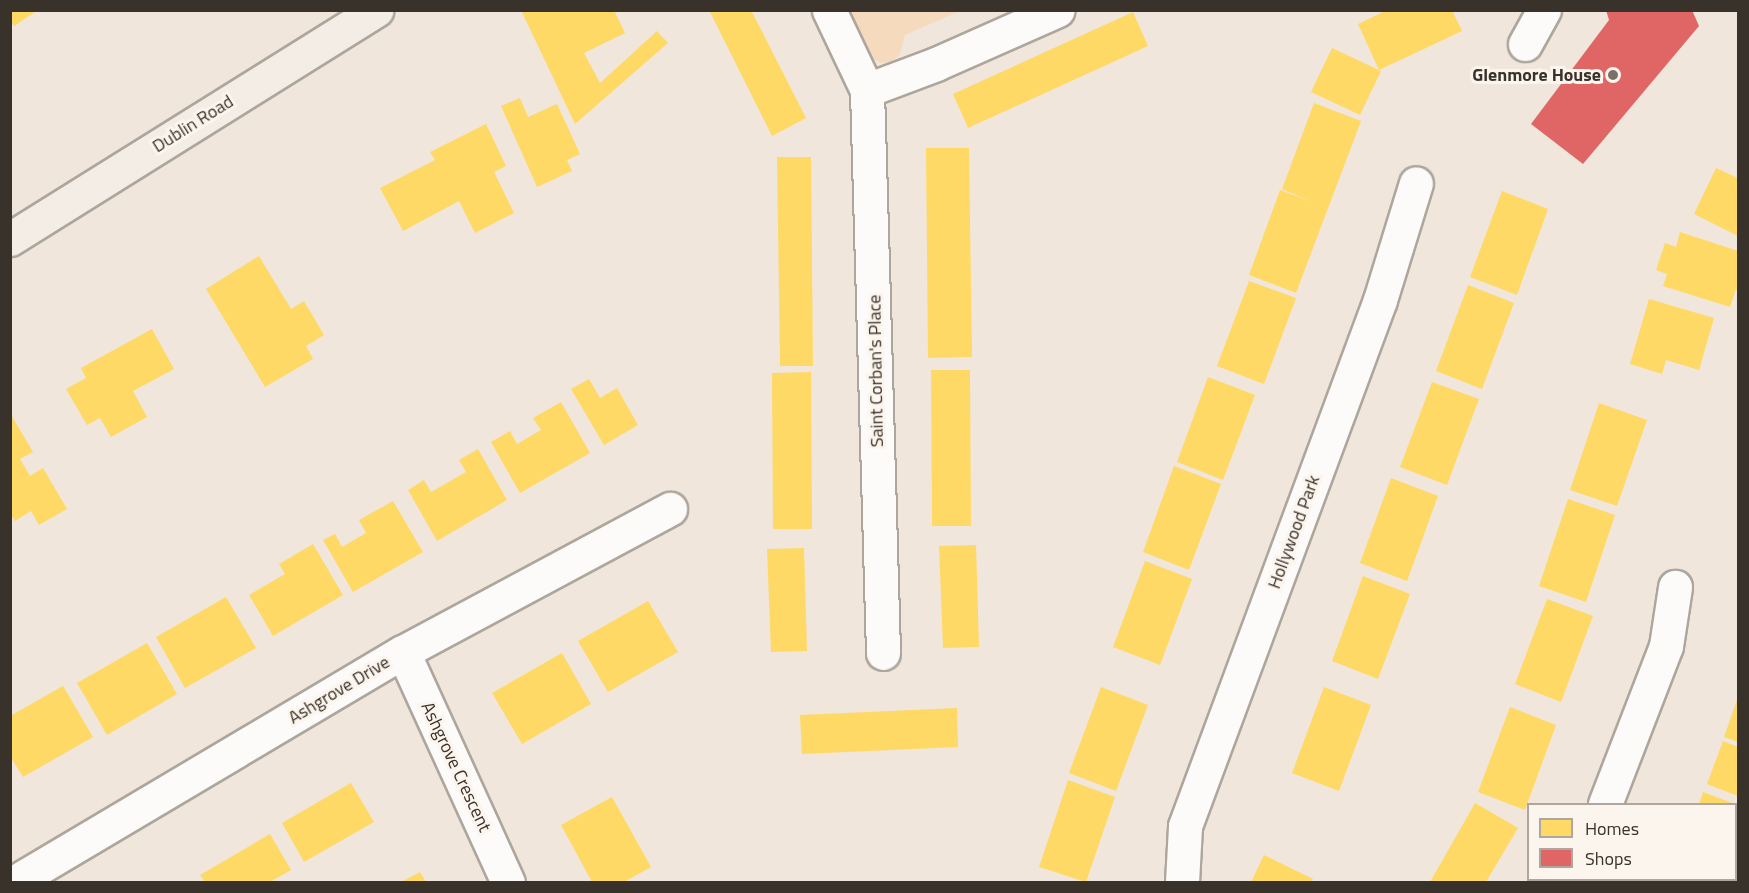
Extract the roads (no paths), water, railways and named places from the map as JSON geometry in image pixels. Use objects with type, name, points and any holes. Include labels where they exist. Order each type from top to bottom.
[{"type":"main road","name":"Dublin Road","points":[[10,239],[376,10]]},
{"type":"street","name":"Saint Corban's Place","points":[[829,10],[867,90],[884,652]]},
{"type":"street","points":[[867,90],[936,64],[1058,10]]},
{"type":"street","points":[[1525,44],[1544,10]]},
{"type":"street","name":"Hollywood Park","points":[[1182,882],[1185,826],[1376,311],[1416,183]]},
{"type":"street","name":"Ashgrove Drive","points":[[15,882],[403,652],[670,509]]},
{"type":"street","points":[[1605,803],[1666,646],[1675,587]]},
{"type":"street","name":"Ashgrove Crescent","points":[[403,652],[508,882]]},
{"type":"place","name":"Glenmore House","points":[[1613,75]]}]
